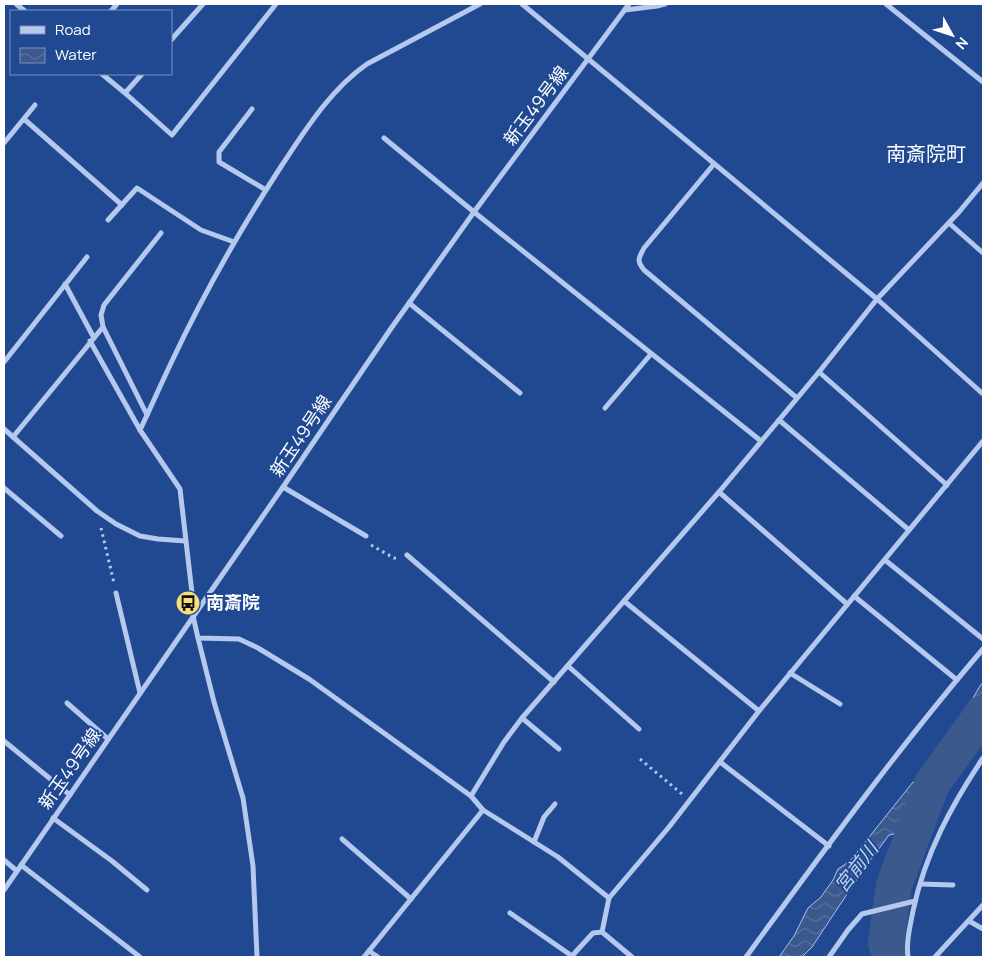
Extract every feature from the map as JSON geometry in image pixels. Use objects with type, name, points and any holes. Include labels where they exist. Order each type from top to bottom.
[{"type":"street","points":[[172,39],[203,4]]},
{"type":"street","points":[[103,75],[172,134],[276,4]]},
{"type":"street","points":[[140,430],[172,360],[234,242],[305,130],[353,74],[367,64],[480,4]]},
{"type":"street","points":[[522,4],[877,299],[983,394]]},
{"type":"street","name":"新玉49号線","points":[[4,890],[409,303],[474,212],[629,4]]},
{"type":"street","points":[[625,10],[665,4]]},
{"type":"street","points":[[886,4],[983,82]]},
{"type":"street","points":[[125,92],[141,75]]},
{"type":"street","points":[[4,143],[35,105]]},
{"type":"street","points":[[252,109],[219,152],[219,162],[266,190]]},
{"type":"street","points":[[24,119],[122,205]]},
{"type":"street","points":[[384,138],[761,442]]},
{"type":"street","points":[[714,164],[644,248],[639,258],[640,264],[644,270],[797,398]]},
{"type":"street","points":[[471,796],[504,742],[522,718],[719,492],[877,299],[949,223],[983,183]]},
{"type":"street","points":[[108,220],[137,188],[201,230],[234,242]]},
{"type":"street","points":[[949,223],[983,253]]},
{"type":"street","points":[[147,415],[103,327],[101,315],[104,305],[161,233]]},
{"type":"street","points":[[4,362],[87,257]]},
{"type":"street","points":[[65,284],[92,340],[140,430],[180,489],[193,616],[214,702],[243,798],[253,866],[257,957]]},
{"type":"street","points":[[409,303],[520,392]]},
{"type":"street","points":[[13,437],[103,327]]},
{"type":"street","points":[[605,408],[651,354]]},
{"type":"street","points":[[819,372],[947,485]]},
{"type":"street","points":[[778,420],[909,530]]},
{"type":"street","points":[[4,428],[97,511],[116,524],[140,536],[185,541]]},
{"type":"street","points":[[602,932],[609,898],[690,801],[790,673],[983,441]]},
{"type":"street","points":[[283,487],[366,536]]},
{"type":"street","points":[[4,488],[61,536]]},
{"type":"street","points":[[719,492],[847,604]]},
{"type":"street","points":[[407,555],[554,682]]},
{"type":"street","points":[[885,560],[983,638]]},
{"type":"street","points":[[116,592],[140,693]]},
{"type":"street","points":[[854,596],[957,680]]},
{"type":"street","points":[[624,601],[759,711]]},
{"type":"street","points":[[198,638],[239,639],[258,648],[309,679],[471,796],[483,810],[558,857],[609,898]]},
{"type":"street","points":[[746,957],[901,750],[983,649]]},
{"type":"street","points":[[568,666],[639,729]]},
{"type":"street","points":[[790,673],[840,704]]},
{"type":"street","points":[[67,703],[108,739]]},
{"type":"street","points":[[522,718],[559,749]]},
{"type":"street","points":[[4,741],[70,794]]},
{"type":"street","points":[[908,957],[909,931],[915,902],[930,855],[955,804],[983,758]]},
{"type":"street","points":[[720,762],[829,846]]},
{"type":"street","points":[[534,842],[544,817],[555,804]]},
{"type":"street","points":[[364,957],[483,810]]},
{"type":"street","points":[[53,818],[112,861],[147,890]]},
{"type":"street","points":[[342,839],[411,899]]},
{"type":"street","points":[[4,860],[17,871]]},
{"type":"street","points":[[21,865],[140,957]]},
{"type":"street","points":[[921,884],[953,885]]},
{"type":"street","points":[[829,957],[862,914],[915,902]]},
{"type":"street","points":[[935,957],[983,905]]},
{"type":"street","points":[[510,913],[572,957],[593,933],[602,932],[632,957]]},
{"type":"street","points":[[969,921],[983,929]]},
{"type":"street","points":[[369,951],[378,957]]},
{"type":"path","points":[[97,511],[116,592]]},
{"type":"path","points":[[366,536],[370,545],[394,558],[407,555]]},
{"type":"path","points":[[640,759],[690,801]]},
{"type":"water","name":"宮前川","points":[[983,682],[983,737],[937,803],[917,846],[898,833],[889,835],[861,873],[812,947],[802,957],[779,957],[794,936],[808,908],[821,897],[838,869],[850,861],[913,782],[930,773]]},
{"type":"waterway","name":"宮前川","points":[[890,957],[886,942],[894,885],[932,784],[983,713]]},
{"type":"place","name":"南斎院","points":[[188,603]]},
{"type":"district","name":"南斎院町","points":[[926,154]]}]
